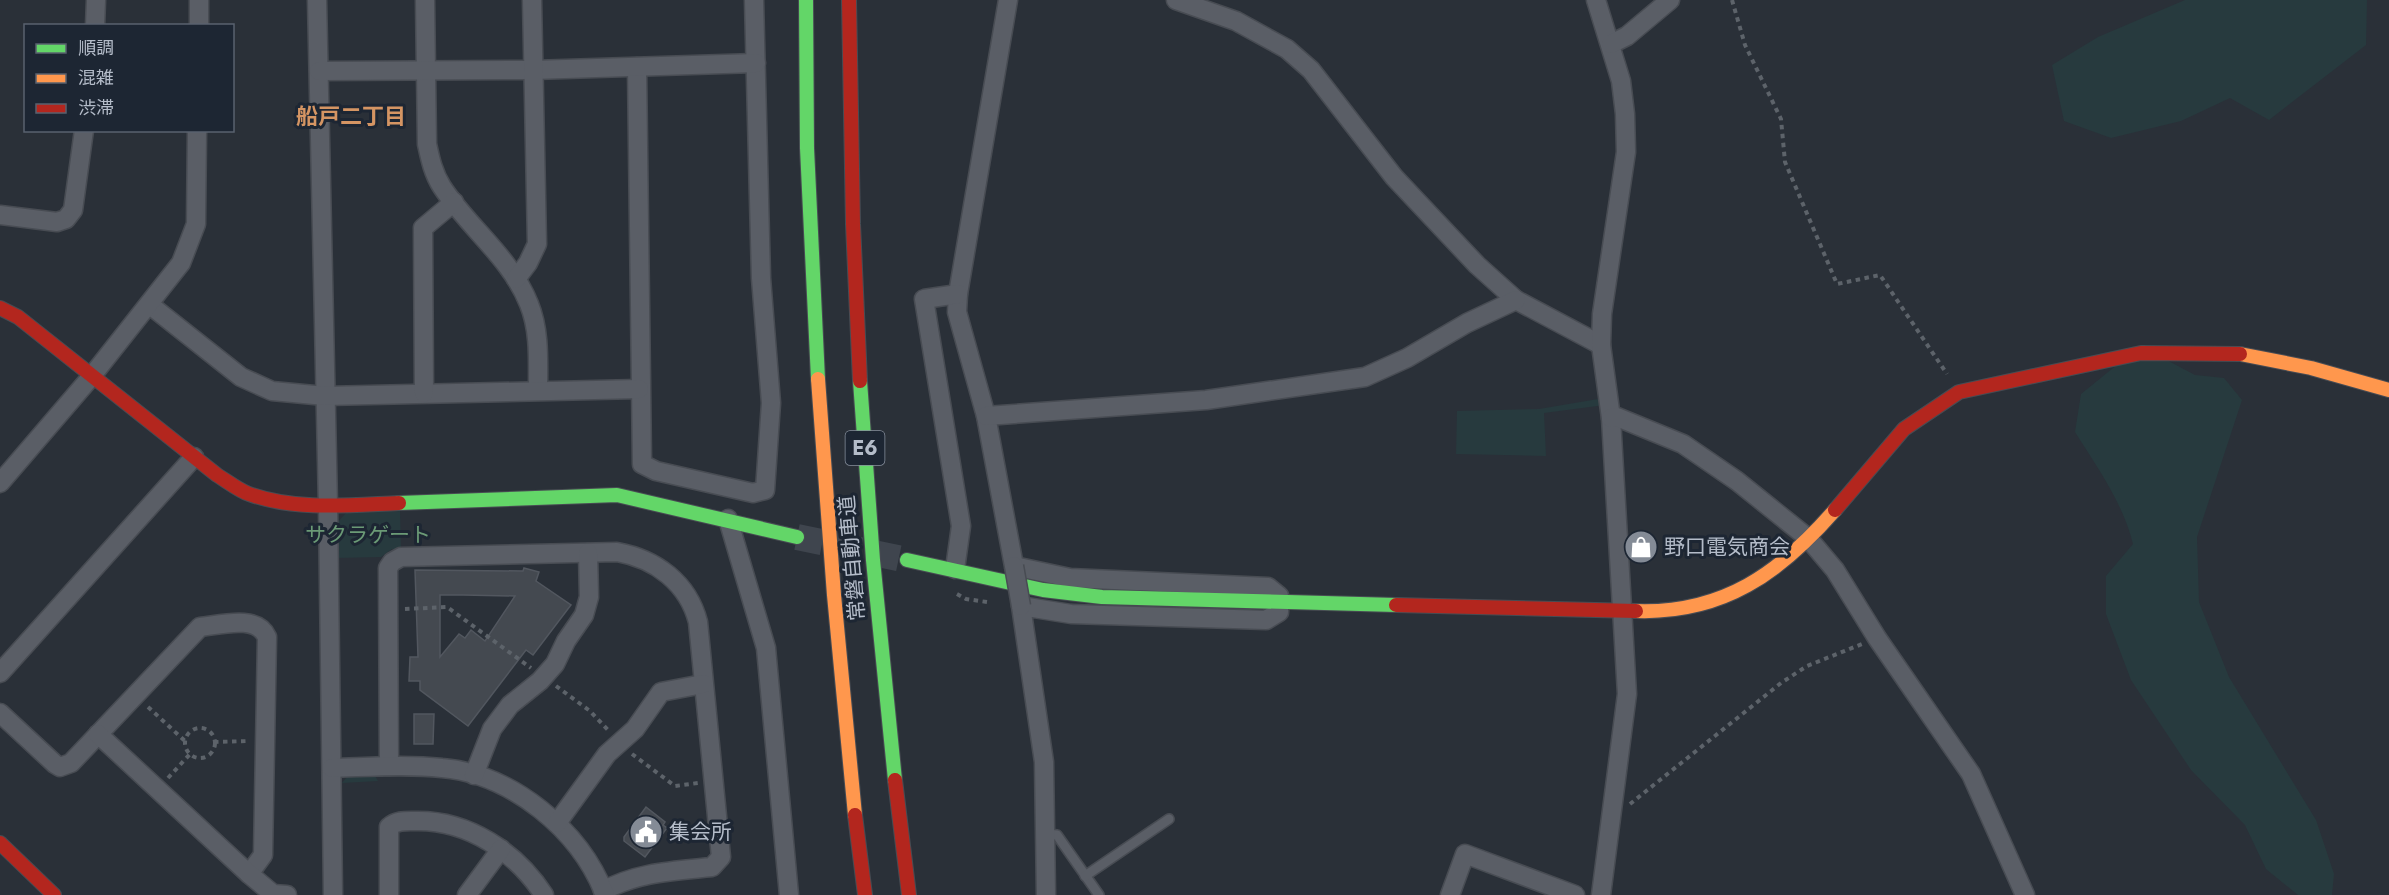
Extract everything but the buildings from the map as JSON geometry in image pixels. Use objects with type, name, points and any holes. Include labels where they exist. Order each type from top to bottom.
[{"type":"main road","name":"常磐自動車道","points":[[806,0],[809,207],[828,550],[844,732],[865,895]]},
{"type":"main road","name":"常磐自動車道","points":[[849,0],[852,203],[863,421],[889,739],[909,895]]},
{"type":"main road","points":[[0,308],[18,317],[194,458],[248,494],[282,502],[328,506],[617,495],[728,519],[797,537]]},
{"type":"main road","points":[[907,560],[1068,594],[1154,600],[1655,612],[1698,606],[1730,596],[1783,563],[1808,538],[1904,429],[1927,411],[1959,392],[2141,353],[2203,352],[2245,354],[2312,368],[2389,390]]},
{"type":"main road","points":[[0,843],[54,895]]},
{"type":"street","points":[[95,24],[96,0]]},
{"type":"street","points":[[199,0],[199,24]]},
{"type":"street","points":[[317,0],[328,506],[333,895]]},
{"type":"street","points":[[425,0],[427,144],[432,167],[442,186],[516,279],[528,302],[537,332],[538,390]]},
{"type":"street","points":[[516,279],[528,263],[537,244],[532,0]]},
{"type":"street","points":[[637,67],[639,389],[642,464],[656,471],[753,493],[765,490],[771,403],[761,278],[754,0]]},
{"type":"street","points":[[1008,0],[957,294],[957,312],[987,416],[1021,606],[1044,762],[1046,895]]},
{"type":"street","points":[[1176,0],[1236,21],[1287,49],[1311,70],[1394,177],[1477,265],[1516,300],[1601,345]]},
{"type":"street","points":[[1596,0],[1621,81],[1626,152],[1602,314],[1601,345],[1611,418],[1626,694],[1612,818],[1600,895]]},
{"type":"street","points":[[1611,44],[1627,36],[1670,0]]},
{"type":"street","points":[[319,71],[533,70],[756,63]]},
{"type":"street","points":[[0,214],[57,222],[66,219],[73,210],[84,132]]},
{"type":"street","points":[[0,483],[150,305],[181,263],[191,243],[196,224],[197,132]]},
{"type":"street","points":[[424,393],[423,228],[454,202]]},
{"type":"street","points":[[955,569],[961,526],[924,299],[957,294]]},
{"type":"street","points":[[987,416],[1206,400],[1365,377],[1407,358],[1467,323],[1516,300]]},
{"type":"street","points":[[150,305],[241,377],[272,391],[325,396],[639,389]]},
{"type":"street","points":[[1611,418],[1617,417],[1683,444],[1737,481],[1808,538],[1835,570],[1877,638],[1971,774],[2025,895]]},
{"type":"street","points":[[0,673],[194,458]]},
{"type":"street","points":[[728,519],[766,648],[789,895]]},
{"type":"street","points":[[332,768],[389,766],[444,768],[506,788],[557,823],[584,856],[604,893],[626,879],[652,873],[712,867],[721,857],[698,622],[693,604],[684,590],[654,564],[636,555],[617,552],[401,557],[392,561],[388,568],[387,610],[389,766]]},
{"type":"street","points":[[474,776],[492,729],[510,705],[540,681],[555,663],[566,641],[584,615],[589,597],[588,553]]},
{"type":"street","points":[[1014,566],[1070,578],[1268,587],[1279,596],[1279,612],[1266,620],[1071,614],[1021,606]]},
{"type":"street","points":[[0,713],[60,767],[71,763],[200,627],[254,623],[267,637],[266,741],[263,855],[249,874]]},
{"type":"street","points":[[557,823],[607,754],[635,729],[662,692],[703,684]]},
{"type":"street","points":[[99,734],[249,874],[273,894],[287,895]]},
{"type":"street","points":[[389,895],[387,835],[393,823],[422,820],[454,825],[501,849],[525,870],[544,895]]},
{"type":"street","points":[[467,895],[501,849]]},
{"type":"street","points":[[1450,895],[1465,854],[1575,895]]},
{"type":"lane","points":[[1084,876],[1169,819]]},
{"type":"lane","points":[[1046,834],[1057,835],[1099,895]]},
{"type":"path","points":[[1732,0],[1745,45],[1781,119],[1785,162],[1838,284],[1880,275],[1959,392]]},
{"type":"path","points":[[1612,818],[1782,683],[1807,666],[1877,638]]},
{"type":"path","points":[[135,695],[185,741],[190,754],[199,758],[208,755],[214,742]]},
{"type":"path","points":[[185,741],[189,733],[197,728],[207,730],[214,742]]},
{"type":"path","points":[[214,742],[266,741]]},
{"type":"path","points":[[158,789],[190,754]]},
{"type":"green space","points":[[2185,0],[2367,0],[2366,45],[2269,120],[2230,98],[2181,121],[2111,138],[2064,121],[2052,65],[2098,37]]},
{"type":"green space","points":[[2159,356],[2195,375],[2224,378],[2242,400],[2197,537],[2199,602],[2229,677],[2316,820],[2334,874],[2332,895],[2298,895],[2266,869],[2245,825],[2191,770],[2131,680],[2106,614],[2106,576],[2133,544],[2116,500],[2075,432],[2081,394],[2118,364]]},
{"type":"green space","points":[[1604,398],[1605,405],[1544,413],[1546,456],[1456,454],[1457,411],[1539,409]]},
{"type":"green space","name":"サクラゲート","points":[[400,511],[401,549],[392,549],[381,557],[335,558],[335,525],[346,513]]},
{"type":"green space","points":[[375,776],[378,781],[342,783],[347,777]]},
{"type":"tunnel","points":[[797,537],[907,560]]},
{"type":"traffic: fast","points":[[806,0],[807,148],[818,379]]},
{"type":"traffic: fast","points":[[860,381],[873,560],[895,780]]},
{"type":"traffic: fast","points":[[399,503],[617,495],[797,537]]},
{"type":"traffic: fast","points":[[907,560],[1043,590],[1102,597],[1396,605]]},
{"type":"traffic: slow","points":[[2240,354],[2311,368],[2389,390]]},
{"type":"traffic: slow","points":[[818,379],[834,595],[855,815]]},
{"type":"traffic: slow","points":[[1636,611],[1667,610],[1696,605],[1723,597],[1748,585],[1793,553],[1835,510]]},
{"type":"traffic: jam","points":[[849,0],[853,224],[860,381]]},
{"type":"traffic: jam","points":[[0,308],[18,317],[217,475],[245,492],[285,503],[304,505],[399,503]]},
{"type":"traffic: jam","points":[[1835,510],[1904,429],[1959,392],[2141,353],[2240,354]]},
{"type":"traffic: jam","points":[[1396,605],[1636,611]]},
{"type":"traffic: jam","points":[[895,780],[909,895]]},
{"type":"traffic: jam","points":[[855,815],[865,895]]},
{"type":"traffic: jam","points":[[0,843],[54,895]]},
{"type":"place","name":"野口電気商会","points":[[1641,547]]},
{"type":"place","name":"集会所","points":[[646,832]]},
{"type":"district","name":"船戸二丁目","points":[[351,116]]}]
